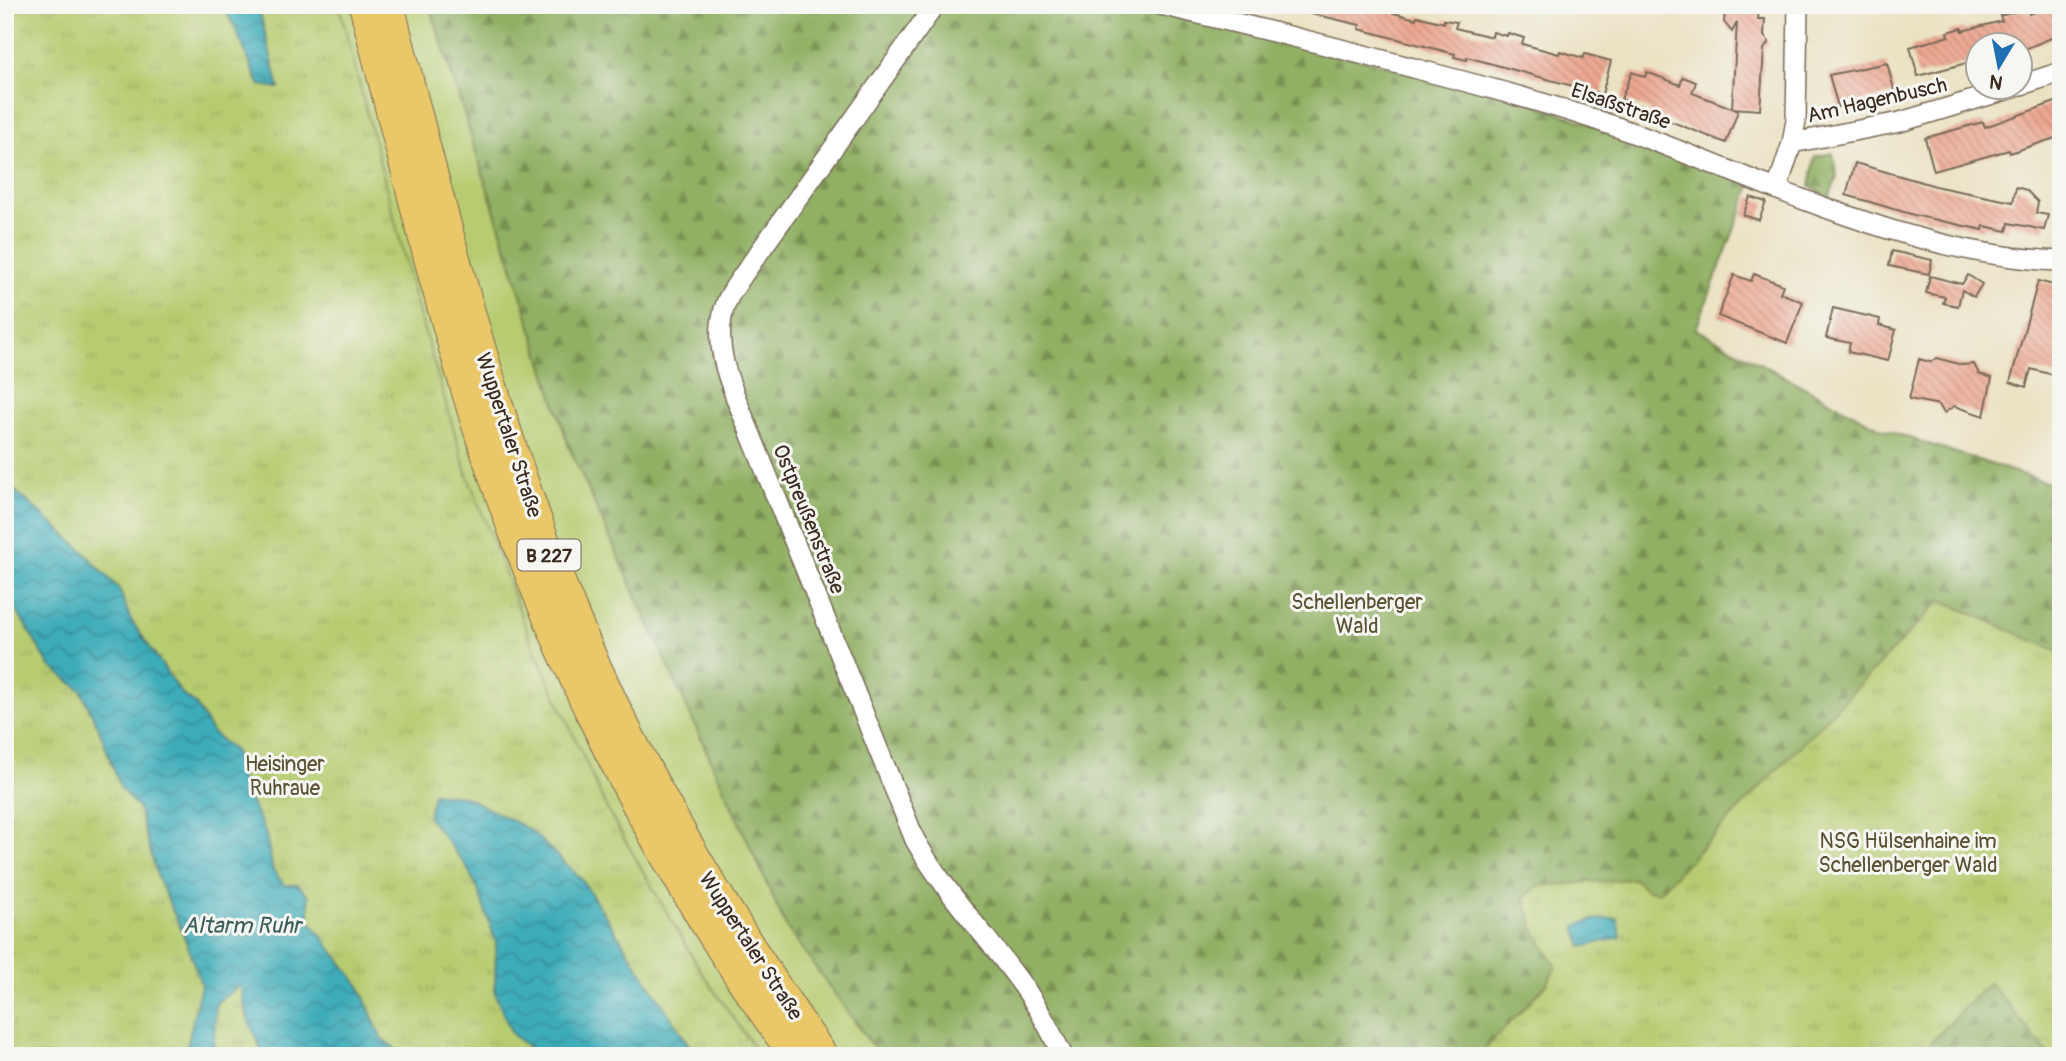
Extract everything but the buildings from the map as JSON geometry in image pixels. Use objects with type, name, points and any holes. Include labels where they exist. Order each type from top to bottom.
[{"type":"main road","name":"Wuppertaler Straße","points":[[364,5],[446,320],[477,423],[528,567],[596,721],[671,865],[711,933],[795,1056]]},
{"type":"main road","name":"Wuppertaler Straße","points":[[389,5],[465,298],[491,385],[545,544],[577,624],[653,782],[700,867],[745,942],[823,1056]]},
{"type":"street","name":"Ostpreußenstraße","points":[[935,5],[743,275],[726,304],[722,321],[721,351],[727,376],[915,840],[942,884],[1024,987],[1047,1022],[1063,1056]]},
{"type":"street","name":"Elsaßstraße","points":[[1161,5],[1521,96],[1613,125],[1777,190],[1903,233],[2006,255],[2061,261]]},
{"type":"street","points":[[1777,190],[1792,144],[1798,90],[1798,5]]},
{"type":"street","points":[[2035,80],[2061,72]]},
{"type":"street","name":"Am Hagenbusch","points":[[1792,144],[1900,122],[1966,102]]},
{"type":"green space","name":"Heisinger Ruhraue","points":[[5,5],[339,5],[418,310],[467,474],[533,646],[607,809],[702,973],[760,1056],[5,1056]]},
{"type":"green space","points":[[335,5],[430,5],[569,447],[787,928],[880,1056],[755,1056],[698,975],[605,810],[530,647],[463,474]]},
{"type":"green space","name":"Schellenberger Wald","points":[[430,5],[1142,5],[1521,99],[1752,183],[1696,329],[1882,429],[2061,487],[2061,1056],[880,1056],[787,928],[569,447]]},
{"type":"green space","points":[[1833,153],[1837,178],[1829,197],[1810,187],[1815,157]]},
{"type":"green space","name":"NSG Hülsenhaine im Schellenberger Wald","points":[[1941,600],[2061,653],[2061,1056],[2050,1056],[1989,982],[1918,1056],[1478,1056],[1547,984],[1556,966],[1536,933],[1524,898],[1538,886],[1634,879],[1647,890],[1659,892]]},
{"type":"water","points":[[221,5],[258,5],[279,88],[260,85],[237,33]]},
{"type":"water","name":"Altarm Ruhr","points":[[5,482],[80,548],[119,589],[131,620],[182,694],[195,704],[212,732],[235,752],[243,787],[265,831],[273,870],[284,885],[298,885],[309,896],[309,920],[359,985],[381,1038],[405,1056],[264,1056],[248,1019],[240,985],[216,1003],[213,1056],[185,1056],[201,984],[184,936],[158,878],[138,808],[121,789],[81,690],[49,665],[5,591]]},
{"type":"water","points":[[433,793],[464,796],[530,830],[582,880],[696,1056],[539,1056],[512,1034],[495,994],[496,942],[477,887],[465,864],[428,817]]},
{"type":"water","points":[[1617,918],[1621,937],[1582,947],[1576,926],[1592,920]]}]
